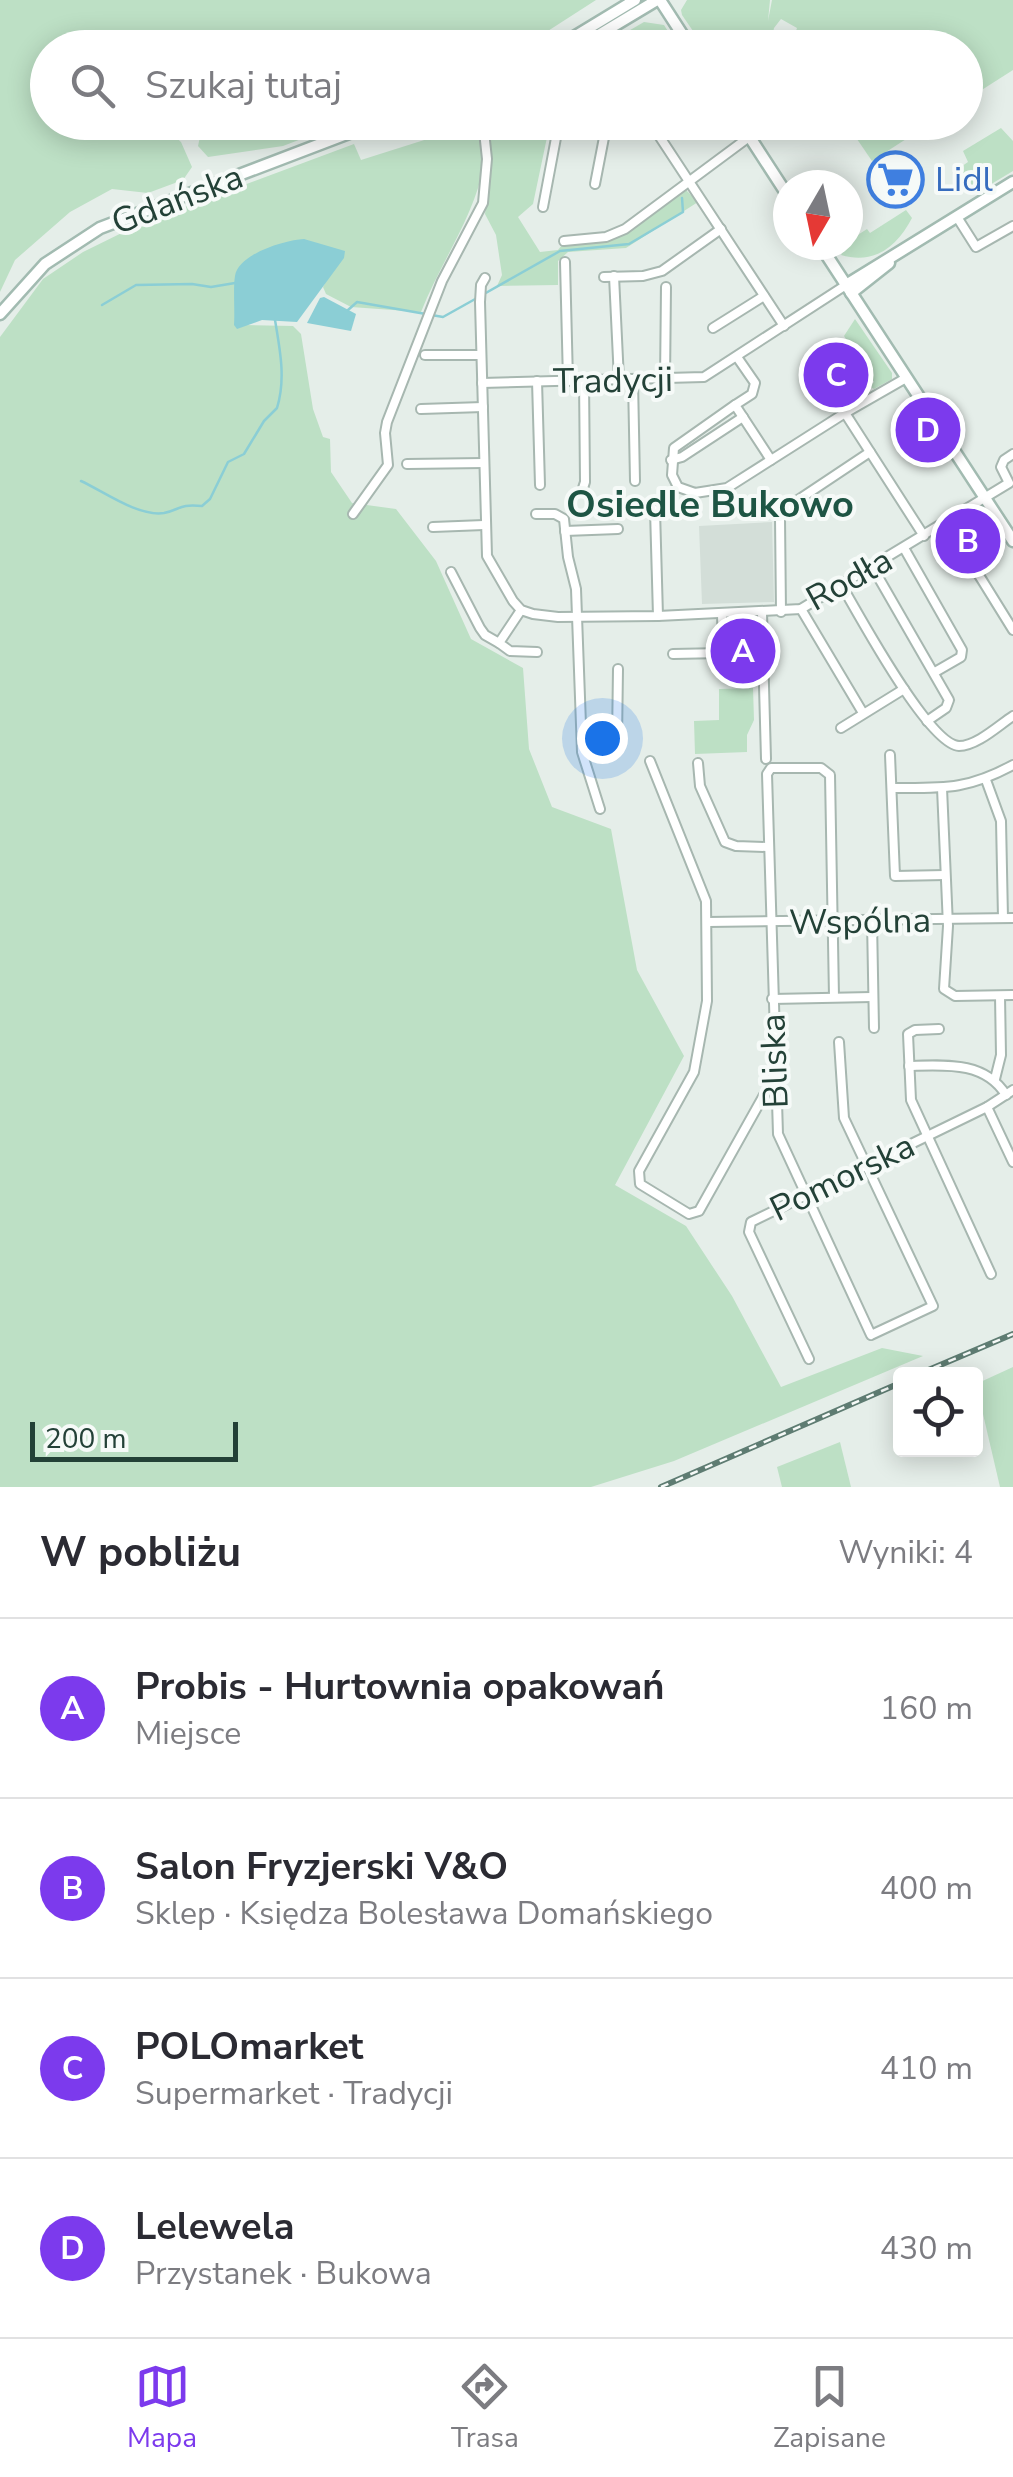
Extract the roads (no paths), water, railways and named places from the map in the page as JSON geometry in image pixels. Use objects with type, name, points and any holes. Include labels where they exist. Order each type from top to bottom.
[{"type":"street","points":[[586,30],[635,0]]},
{"type":"street","points":[[608,30],[659,0],[679,30]]},
{"type":"street","name":"Gdańska","points":[[0,314],[45,264],[100,228],[331,140]]},
{"type":"street","points":[[353,514],[388,465],[387,422],[442,282],[483,203],[485,140]]},
{"type":"street","points":[[543,207],[556,140]]},
{"type":"street","points":[[596,184],[604,140]]},
{"type":"street","points":[[662,140],[784,326]]},
{"type":"street","points":[[564,241],[606,237],[625,228],[743,140]]},
{"type":"street","points":[[752,140],[773,173]]},
{"type":"street","points":[[848,289],[913,243],[1013,182]]},
{"type":"street","points":[[957,217],[976,246],[1013,226]]},
{"type":"street","points":[[618,380],[609,276],[662,272],[720,229]]},
{"type":"street","points":[[830,260],[1013,541]]},
{"type":"street","points":[[565,262],[568,381]]},
{"type":"street","points":[[485,278],[480,302],[484,525],[490,566],[521,610],[499,643]]},
{"type":"street","points":[[662,382],[666,287]]},
{"type":"street","name":"Tradycji","points":[[482,383],[662,382],[704,377],[848,289]]},
{"type":"street","points":[[713,328],[764,296]]},
{"type":"street","points":[[425,355],[481,355]]},
{"type":"street","points":[[737,357],[754,383],[752,394],[735,405],[771,460]]},
{"type":"street","points":[[742,418],[682,457],[671,460],[678,487],[700,492],[727,488],[906,378]]},
{"type":"street","points":[[583,488],[584,380]]},
{"type":"street","points":[[633,380],[636,481]]},
{"type":"street","points":[[538,381],[540,484]]},
{"type":"street","name":"Tradycji","points":[[671,460],[679,442],[735,405]]},
{"type":"street","points":[[422,409],[483,408]]},
{"type":"street","points":[[844,413],[924,536]]},
{"type":"street","points":[[781,612],[780,518],[784,510],[870,452]]},
{"type":"street","points":[[984,498],[1009,483],[1001,468],[1013,454]]},
{"type":"street","points":[[407,464],[484,463]]},
{"type":"street","name":"Rodła","points":[[521,610],[542,616],[577,617],[800,609],[984,498]]},
{"type":"street","points":[[655,510],[658,616]]},
{"type":"street","points":[[536,514],[564,519],[576,588],[582,742],[600,809]]},
{"type":"street","points":[[946,522],[1013,630]]},
{"type":"street","points":[[434,527],[484,525]]},
{"type":"street","points":[[565,530],[618,529]]},
{"type":"street","points":[[904,548],[962,650],[961,657],[935,672]]},
{"type":"street","points":[[873,568],[949,700],[946,708],[927,721]]},
{"type":"street","points":[[451,572],[480,628],[510,652],[538,652]]},
{"type":"street","points":[[842,586],[904,689],[942,739],[955,745],[972,742],[1013,716]]},
{"type":"street","points":[[800,609],[863,713]]},
{"type":"street","name":"Bliska","points":[[762,613],[772,998],[780,1140],[871,1334],[933,1306],[866,1165]]},
{"type":"street","points":[[673,654],[723,654],[722,614]]},
{"type":"street","points":[[582,742],[614,741],[619,736],[618,669]]},
{"type":"street","points":[[841,728],[904,689]]},
{"type":"street","points":[[890,755],[894,876],[945,875]]},
{"type":"street","points":[[650,760],[701,882],[708,922],[707,1000],[701,1044],[686,1088],[638,1175],[643,1188],[685,1212],[699,1210],[775,1077]]},
{"type":"street","points":[[698,763],[700,786],[722,837],[736,846],[768,847]]},
{"type":"street","points":[[768,764],[821,768],[830,775],[834,997]]},
{"type":"street","points":[[893,788],[942,788],[986,780],[1013,765]]},
{"type":"street","points":[[986,780],[1000,821],[1002,918]]},
{"type":"street","points":[[942,788],[948,919],[943,985],[946,993],[955,996],[1013,995]]},
{"type":"street","name":"Wspólna","points":[[708,922],[1013,918]]},
{"type":"street","points":[[872,921],[874,1028]]},
{"type":"street","points":[[772,998],[872,996]]},
{"type":"street","points":[[995,1079],[1001,1056],[1000,996]]},
{"type":"street","points":[[938,1029],[910,1032],[911,1100],[991,1274]]},
{"type":"street","points":[[839,1042],[844,1118],[866,1165]]},
{"type":"street","points":[[686,1044],[701,1044]]},
{"type":"street","points":[[909,1066],[955,1065],[995,1079],[1009,1092]]},
{"type":"street","name":"Pomorska","points":[[809,1359],[749,1228],[754,1220],[987,1107],[1009,1092]]},
{"type":"street","points":[[759,1104],[768,1102],[776,1108]]},
{"type":"street","points":[[987,1107],[1010,1148],[1013,1162]]},
{"type":"water","points":[[304,239],[345,251],[344,258],[297,322],[262,320],[237,329],[234,286],[238,268],[264,250]]},
{"type":"water","points":[[324,297],[356,314],[351,331],[307,323]]},
{"type":"waterway","points":[[484,294],[560,251],[629,244],[683,212],[682,198]]},
{"type":"waterway","points":[[102,305],[136,285],[211,287],[235,283]]},
{"type":"waterway","points":[[348,310],[357,302],[443,317],[477,298]]},
{"type":"waterway","points":[[81,481],[143,511],[164,513],[184,506],[202,506],[210,499],[228,462],[244,454],[277,408],[282,375],[275,320]]},
{"type":"railway","points":[[935,1367],[1013,1334]]},
{"type":"railway","points":[[661,1487],[893,1386]]},
{"type":"place","name":"Lidl","points":[[896,179]]},
{"type":"place","name":"POLOmarket","points":[[836,375]]},
{"type":"place","name":"Lelewela","points":[[928,430]]},
{"type":"place","name":"Salon Fryzjerski V&O","points":[[968,541]]},
{"type":"place","name":"Probis - Hurtownia opakowań","points":[[743,651]]},
{"type":"district","name":"Osiedle Bukowo","points":[[710,504]]}]
